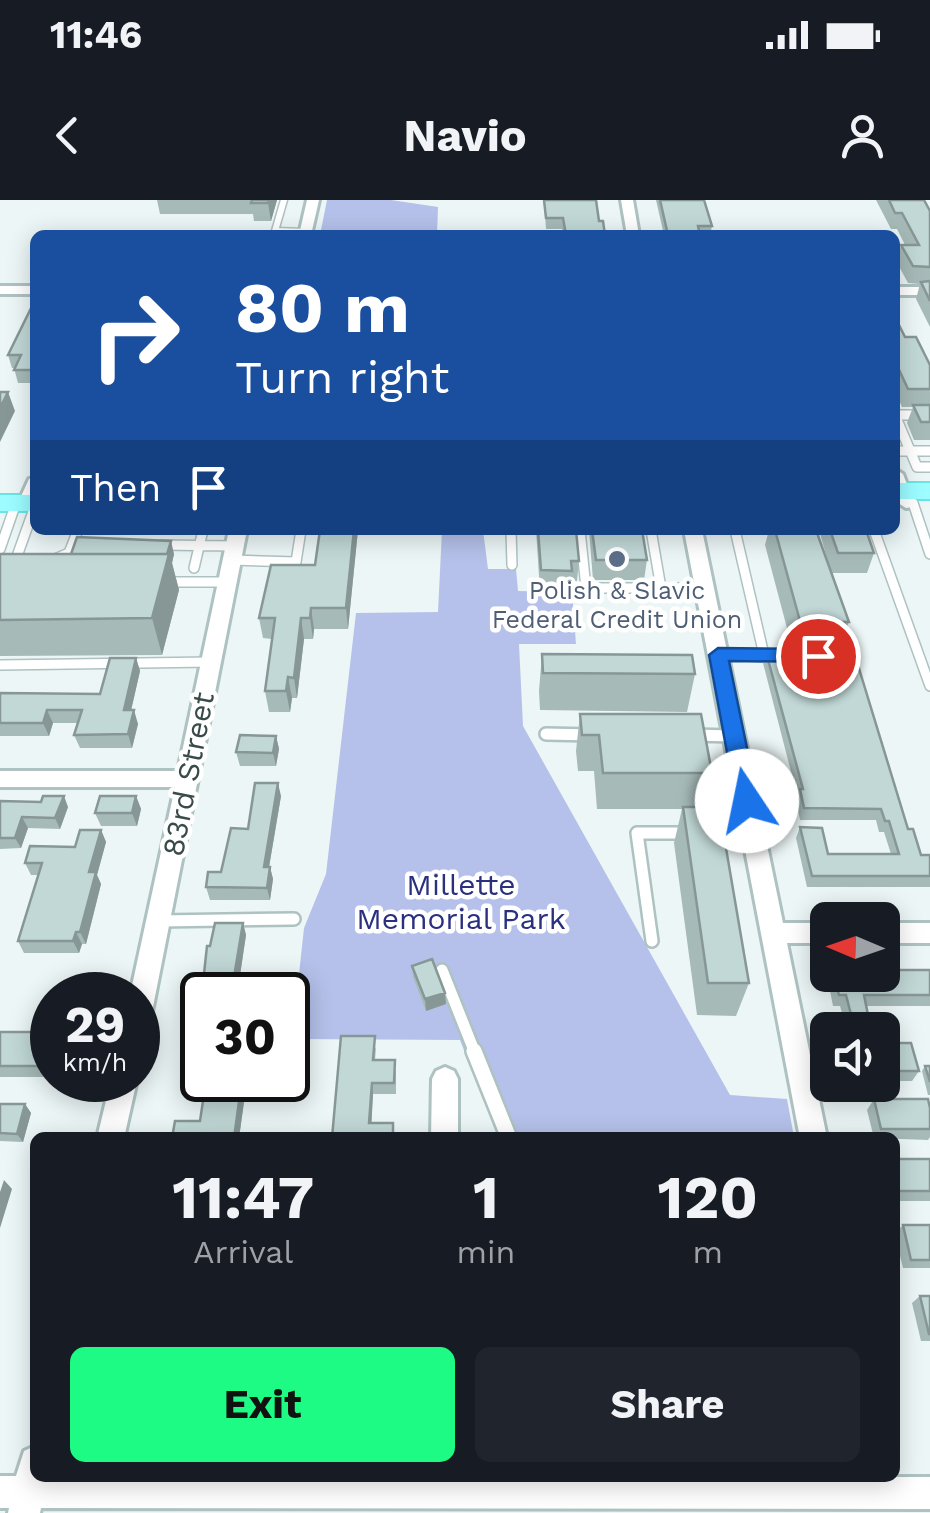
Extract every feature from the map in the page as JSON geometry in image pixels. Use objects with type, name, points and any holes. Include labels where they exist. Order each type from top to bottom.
[{"type":"street","points":[[306,230],[313,200]]},
{"type":"street","points":[[627,200],[632,230]]},
{"type":"street","points":[[0,290],[30,290]]},
{"type":"street","points":[[900,292],[930,291]]},
{"type":"street","points":[[695,535],[813,1132]]},
{"type":"street","name":"83rd Street","points":[[148,972],[233,555]]},
{"type":"street","points":[[0,779],[186,778]]},
{"type":"street","points":[[773,933],[810,933]]},
{"type":"street","points":[[900,933],[930,933]]},
{"type":"street","points":[[444,1132],[445,1079]]},
{"type":"street","points":[[111,1132],[119,1102]]},
{"type":"street","points":[[22,1490],[438,1484],[930,1492]]},
{"type":"lane","points":[[275,230],[284,200]]},
{"type":"lane","points":[[900,415],[930,415]]},
{"type":"lane","points":[[900,427],[917,467],[930,467]]},
{"type":"lane","points":[[900,450],[930,451]]},
{"type":"lane","points":[[912,500],[930,554]]},
{"type":"lane","points":[[0,549],[25,501]]},
{"type":"lane","points":[[16,559],[25,501]]},
{"type":"lane","points":[[47,559],[62,559],[76,535]]},
{"type":"lane","points":[[194,568],[202,535]]},
{"type":"lane","points":[[145,545],[199,546],[233,555],[296,562],[300,535]]},
{"type":"lane","points":[[510,535],[512,566]]},
{"type":"lane","points":[[581,535],[586,588],[705,588]]},
{"type":"lane","points":[[652,535],[661,588]]},
{"type":"lane","points":[[736,535],[764,655]]},
{"type":"lane","points":[[876,535],[930,686]]},
{"type":"lane","points":[[156,582],[233,555]]},
{"type":"lane","points":[[0,558],[31,559]]},
{"type":"lane","points":[[829,656],[845,656],[848,648],[836,611]]},
{"type":"lane","points":[[718,655],[796,656]]},
{"type":"lane","points":[[0,665],[211,662]]},
{"type":"lane","points":[[546,734],[601,735]]},
{"type":"lane","points":[[674,735],[734,736]]},
{"type":"lane","points":[[652,940],[637,833],[754,834]]},
{"type":"lane","points":[[159,921],[294,919]]},
{"type":"lane","points":[[442,970],[507,1132]]},
{"type":"green space","points":[[327,200],[391,200],[438,207],[437,230],[321,230]]},
{"type":"green space","name":"Millette Memorial Park","points":[[442,535],[484,535],[488,569],[516,569],[518,591],[572,592],[576,644],[519,644],[523,726],[730,1095],[787,1099],[793,1132],[496,1132],[460,1040],[310,1039],[310,972],[299,972],[304,928],[326,874],[356,613],[438,612]]},
{"type":"building","points":[[544,200],[596,200],[604,230],[565,230],[563,218],[546,218]]},
{"type":"building","points":[[660,200],[704,200],[712,226],[667,230]]},
{"type":"building","points":[[889,200],[924,200],[930,211],[930,267],[913,266],[901,245],[919,245],[902,213],[895,213]]},
{"type":"building","points":[[930,281],[930,301],[921,282]]},
{"type":"building","points":[[30,310],[30,370],[14,370],[21,355],[8,355]]},
{"type":"building","points":[[900,327],[905,337],[916,337],[930,365],[930,389],[908,389],[900,372]]},
{"type":"building","points":[[0,392],[8,392],[0,408]]},
{"type":"building","points":[[913,405],[930,405],[930,422],[921,422]]},
{"type":"building","points":[[319,535],[353,535],[346,608],[311,608],[310,618],[301,618],[294,678],[288,677],[286,691],[265,691],[275,618],[259,618],[271,565],[315,565]]},
{"type":"building","points":[[538,535],[576,535],[579,561],[571,561],[572,571],[541,570]]},
{"type":"building","points":[[593,535],[643,535],[647,560],[596,560]]},
{"type":"building","points":[[776,535],[818,535],[849,622],[800,621]]},
{"type":"building","points":[[832,535],[868,535],[874,553],[838,553]]},
{"type":"building","points":[[77,537],[171,541],[167,554],[71,554]]},
{"type":"building","points":[[0,554],[169,554],[152,618],[0,620]]},
{"type":"building","points":[[766,652],[850,652],[853,662],[857,662],[908,829],[913,829],[921,855],[930,855],[930,876],[812,876],[800,827],[822,828],[828,854],[899,854],[881,809],[804,808],[803,789]]},
{"type":"building","points":[[542,654],[692,655],[695,674],[543,673]]},
{"type":"building","points":[[110,658],[136,658],[124,710],[134,710],[128,734],[74,735],[82,710],[47,710],[43,723],[0,723],[0,693],[100,694]]},
{"type":"building","points":[[580,714],[701,714],[712,773],[603,773],[599,735],[582,735]]},
{"type":"building","points":[[240,735],[276,736],[273,753],[236,752]]},
{"type":"building","points":[[255,783],[278,783],[264,867],[270,867],[267,888],[206,887],[208,872],[221,872],[231,828],[248,829]]},
{"type":"building","points":[[43,796],[64,796],[55,818],[22,817],[15,838],[0,838],[0,801],[41,802]]},
{"type":"building","points":[[100,796],[136,796],[132,813],[95,813]]},
{"type":"building","points":[[683,807],[719,807],[749,983],[708,983]]},
{"type":"building","points":[[80,830],[101,830],[89,872],[96,872],[80,932],[76,932],[73,941],[18,941],[42,863],[25,863],[30,846],[75,847]]},
{"type":"building","points":[[215,923],[243,923],[235,972],[204,972]]},
{"type":"building","points":[[432,959],[445,993],[425,999],[412,966]]},
{"type":"building","points":[[900,970],[930,970],[930,995],[864,995],[867,1012],[850,1012],[846,995],[838,992],[900,992]]},
{"type":"building","points":[[0,1032],[30,1032],[30,1066],[0,1066]]},
{"type":"building","points":[[341,1036],[375,1036],[373,1060],[395,1060],[394,1083],[372,1083],[369,1123],[393,1123],[393,1132],[333,1132]]},
{"type":"building","points":[[900,1043],[911,1043],[919,1071],[900,1071]]},
{"type":"building","points":[[928,1099],[930,1129],[881,1129],[875,1102]]},
{"type":"building","points":[[203,1102],[239,1102],[235,1132],[173,1132],[175,1121],[200,1121]]},
{"type":"building","points":[[0,1104],[25,1104],[17,1134],[0,1133]]},
{"type":"building","points":[[900,1159],[930,1159],[930,1191],[900,1191]]},
{"type":"building","points":[[903,1225],[930,1225],[930,1260],[911,1260]]},
{"type":"building","points":[[920,1296],[930,1296],[930,1334],[929,1334]]},
{"type":"place","name":"Polish & Slavic Federal Credit Union","points":[[617,559]]},
{"type":"route","points":[[747,801],[718,655],[818,656]]}]
